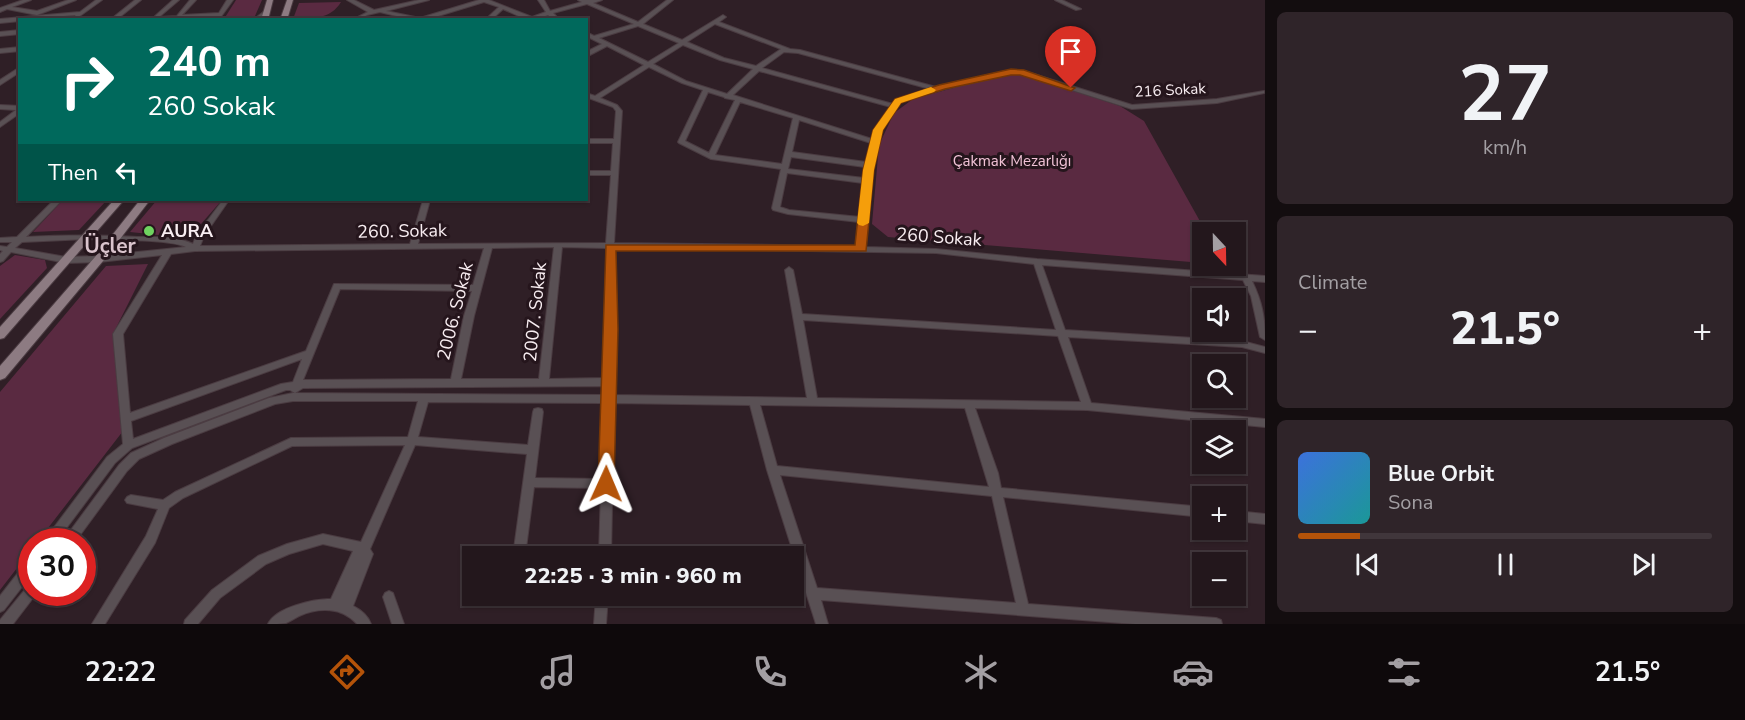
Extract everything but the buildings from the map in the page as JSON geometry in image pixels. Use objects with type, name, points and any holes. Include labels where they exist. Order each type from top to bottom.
[{"type":"main road","points":[[265,16],[270,0]]},
{"type":"main road","points":[[284,18],[290,0]]},
{"type":"main road","points":[[0,335],[118,201]]},
{"type":"main road","points":[[0,375],[99,259],[144,201]]},
{"type":"street","points":[[0,10],[28,0]]},
{"type":"street","points":[[7,8],[37,13],[73,0]]},
{"type":"street","points":[[75,18],[99,0]]},
{"type":"street","points":[[115,18],[138,0]]},
{"type":"street","points":[[154,18],[176,0]]},
{"type":"street","points":[[179,16],[193,0]]},
{"type":"street","points":[[154,18],[219,17],[230,0]]},
{"type":"street","points":[[350,0],[376,11],[416,18]]},
{"type":"street","points":[[364,17],[376,11],[426,0]]},
{"type":"street","points":[[425,18],[484,0],[527,18]]},
{"type":"street","points":[[541,0],[548,12],[556,18]]},
{"type":"street","points":[[533,18],[583,1],[599,0]]},
{"type":"street","points":[[655,0],[668,1]]},
{"type":"street","points":[[1058,0],[1078,9]]},
{"type":"street","points":[[583,1],[722,58],[895,106],[878,130],[875,142],[867,181],[861,249]]},
{"type":"street","points":[[590,36],[639,24],[668,1]]},
{"type":"street","points":[[489,18],[501,8]]},
{"type":"street","points":[[30,18],[81,13]]},
{"type":"street","points":[[596,98],[723,17]]},
{"type":"street","points":[[0,21],[18,19]]},
{"type":"street","points":[[714,22],[788,50],[934,89]]},
{"type":"street","points":[[0,34],[18,32]]},
{"type":"street","points":[[590,36],[646,65],[706,90],[875,142]]},
{"type":"street","points":[[588,54],[605,45]]},
{"type":"street","points":[[0,50],[18,48]]},
{"type":"street","points":[[727,97],[758,68],[788,50]]},
{"type":"street","points":[[0,83],[18,70]]},
{"type":"street","name":"216 Sokak","points":[[895,106],[898,101],[934,89],[1011,72],[1021,72],[1132,107],[1216,101],[1262,92]]},
{"type":"street","points":[[8,77],[18,77]]},
{"type":"street","points":[[706,90],[681,142],[711,157],[867,181]]},
{"type":"street","points":[[588,96],[615,105],[618,111],[610,247],[609,399],[604,546]]},
{"type":"street","points":[[711,157],[738,100]]},
{"type":"street","points":[[0,107],[18,109]]},
{"type":"street","points":[[0,124],[18,110]]},
{"type":"street","points":[[796,118],[776,208],[788,212],[863,220]]},
{"type":"street","points":[[588,141],[616,141]]},
{"type":"street","points":[[788,154],[870,165]]},
{"type":"street","points":[[588,173],[616,173]]},
{"type":"street","points":[[0,260],[57,201]]},
{"type":"street","points":[[195,249],[200,237],[225,201]]},
{"type":"street","points":[[413,247],[427,201]]},
{"type":"street","points":[[0,240],[87,237],[184,243],[195,249]]},
{"type":"street","name":"2006. Sokak","points":[[454,383],[489,246]]},
{"type":"street","name":"2007. Sokak","points":[[544,382],[558,246]]},
{"type":"street","name":"260. Sokak","points":[[195,249],[610,247]]},
{"type":"street","name":"260 Sokak","points":[[610,247],[936,251],[1037,262],[1265,279]]},
{"type":"street","points":[[0,248],[66,260],[99,259],[195,249]]},
{"type":"street","points":[[128,445],[118,334],[168,252]]},
{"type":"street","points":[[1037,262],[1086,406]]},
{"type":"street","points":[[789,270],[813,402]]},
{"type":"street","points":[[1247,279],[1265,338]]},
{"type":"street","points":[[293,397],[337,286],[477,288]]},
{"type":"street","points":[[797,317],[1242,344],[1265,350]]},
{"type":"street","points":[[126,419],[310,353]]},
{"type":"street","points":[[60,528],[111,460],[128,445],[276,390],[297,385],[609,382]]},
{"type":"street","points":[[79,528],[123,468],[135,456],[252,409],[293,397],[1086,406],[1265,423]]},
{"type":"street","points":[[364,548],[412,441],[424,398]]},
{"type":"street","points":[[754,401],[773,470],[822,624]]},
{"type":"street","points":[[969,404],[997,492],[1023,608]]},
{"type":"street","points":[[520,546],[538,412]]},
{"type":"street","points":[[98,624],[151,539],[165,505],[179,495],[291,442],[412,441],[533,450]]},
{"type":"street","points":[[773,470],[1192,511]]},
{"type":"street","points":[[529,482],[606,484]]},
{"type":"street","points":[[131,500],[165,505]]},
{"type":"street","points":[[1246,517],[1265,519]]},
{"type":"street","points":[[190,624],[216,594],[262,560],[287,549],[323,539],[364,548]]},
{"type":"street","points":[[340,606],[367,554],[364,548]]},
{"type":"street","points":[[0,606],[18,582]]},
{"type":"street","points":[[814,594],[1216,624]]},
{"type":"street","points":[[389,597],[398,624]]},
{"type":"street","points":[[274,624],[300,609],[317,604],[340,606],[360,617],[365,624]]},
{"type":"street","points":[[5,624],[19,606]]},
{"type":"street","points":[[600,624],[601,606]]},
{"type":"green space","points":[[236,0],[262,0],[252,18],[225,18]]},
{"type":"green space","points":[[341,2],[337,8],[326,15],[314,18],[293,18],[299,3]]},
{"type":"green space","name":"Çakmak Mezarlığı","points":[[1004,74],[1021,74],[1120,106],[1144,121],[1200,222],[1192,222],[1192,262],[888,237],[872,224],[879,145],[894,113],[913,99]]},
{"type":"green space","points":[[62,201],[106,201],[79,230],[33,232]]},
{"type":"green space","points":[[156,201],[221,201],[194,232],[178,237],[130,232]]},
{"type":"green space","points":[[15,255],[45,260],[47,268],[0,319],[0,266]]},
{"type":"green space","points":[[148,264],[115,330],[123,431],[48,528],[18,528],[18,567],[0,590],[0,392],[106,266]]},
{"type":"slow traffic","points":[[863,223],[868,170],[878,130],[898,101],[931,90]]},
{"type":"place","name":"AURA","points":[[149,231]]},
{"type":"district","name":"Üçler","points":[[110,246]]},
{"type":"route","points":[[606,484],[611,329],[610,247],[861,249],[868,170],[878,130],[898,101],[915,94],[1011,72],[1021,72],[1071,88]]}]
